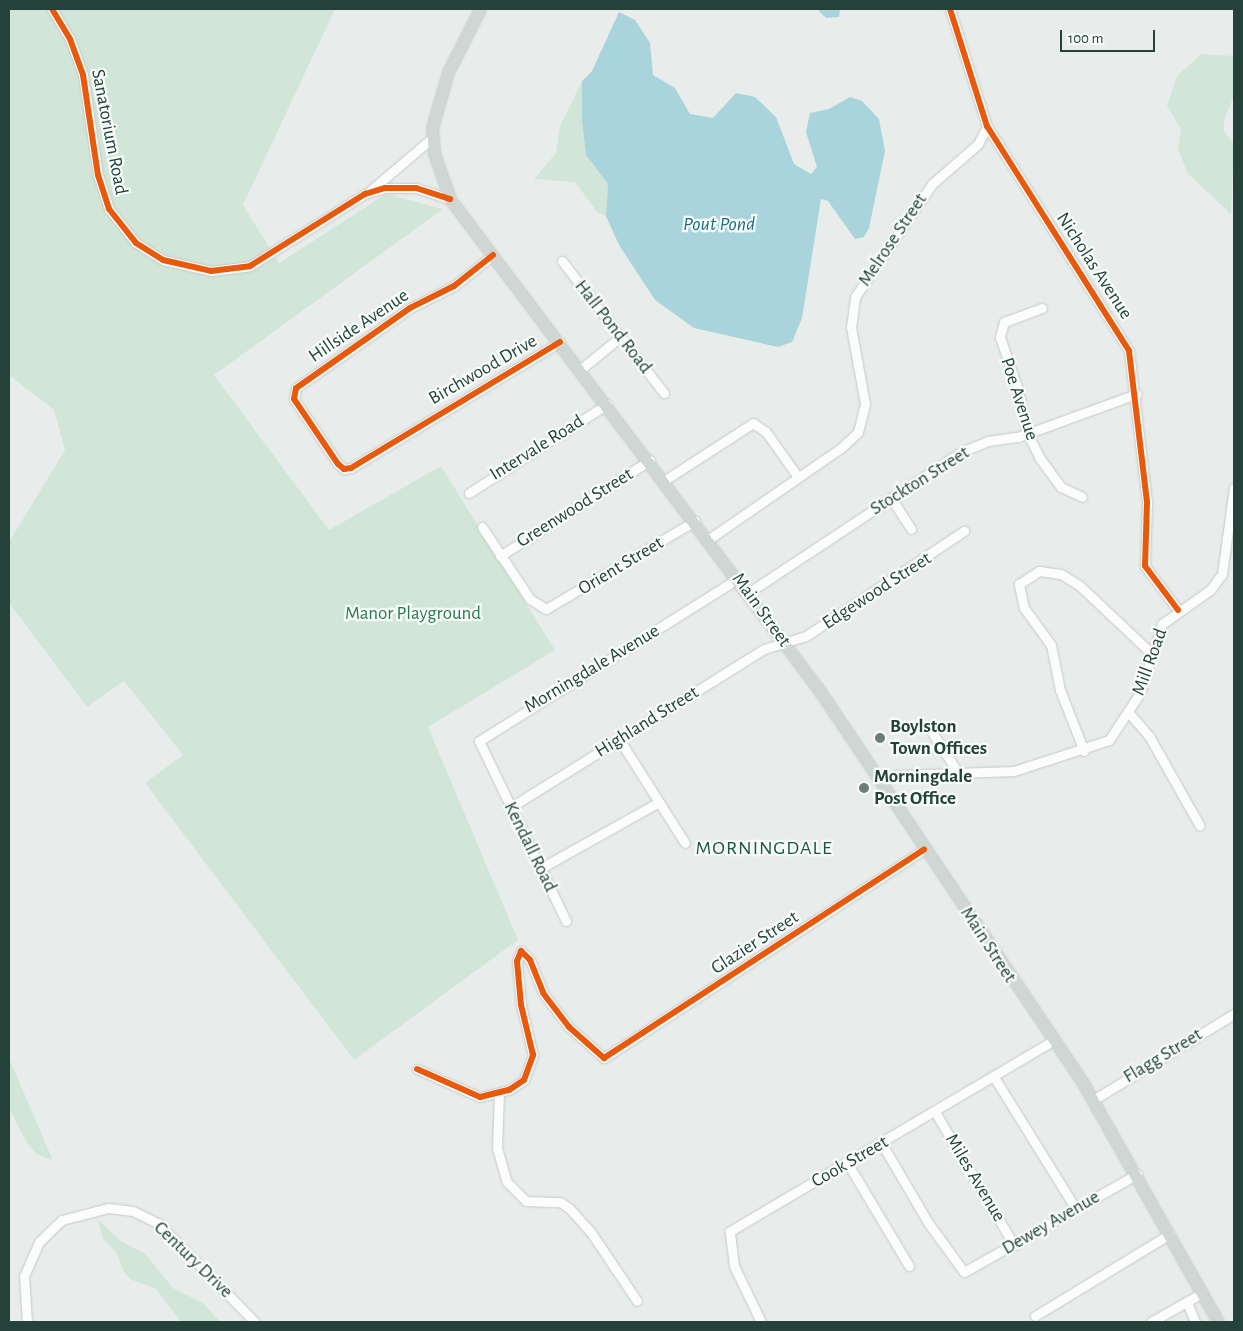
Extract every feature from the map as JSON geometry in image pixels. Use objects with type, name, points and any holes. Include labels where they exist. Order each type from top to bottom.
[{"type":"main road","points":[[432,138],[448,72],[480,9]]},
{"type":"main road","name":"Main Street","points":[[432,138],[450,199],[650,460],[785,644],[1054,1041],[1138,1174],[1218,1322]]},
{"type":"street","name":"Sanatorium Road","points":[[52,9],[70,39],[83,75],[98,175],[109,209],[132,239],[154,256],[199,270],[250,266],[365,194],[404,187],[450,199]]},
{"type":"street","name":"Nicholas Avenue","points":[[950,9],[987,126],[1121,334],[1132,361],[1147,502],[1145,566],[1178,610]]},
{"type":"street","name":"Melrose Street","points":[[709,539],[848,443],[860,425],[864,394],[850,327],[855,297],[865,277],[932,184],[978,144],[987,126]]},
{"type":"street","points":[[365,194],[432,138]]},
{"type":"street","name":"Hillside Avenue","points":[[344,469],[299,407],[293,392],[410,308],[454,286],[493,255]]},
{"type":"street","name":"Hall Pond Road","points":[[562,261],[619,338],[664,393]]},
{"type":"street","name":"Poe Avenue","points":[[1042,308],[1004,322],[998,330],[1027,433],[1061,487],[1082,497]]},
{"type":"street","points":[[581,369],[619,338]]},
{"type":"street","name":"Birchwood Drive","points":[[344,469],[492,387],[560,342]]},
{"type":"street","name":"Stockton Street","points":[[748,593],[960,452],[1027,433],[1136,394]]},
{"type":"street","name":"Intervale Road","points":[[469,493],[607,404]]},
{"type":"street","points":[[665,480],[757,423],[798,477]]},
{"type":"street","name":"Greenwood Street","points":[[500,556],[650,460]]},
{"type":"street","name":"Mill Road","points":[[879,781],[898,775],[1014,770],[1084,751],[1108,740],[1129,713],[1146,679],[1151,653],[1162,624],[1178,610],[1210,590],[1222,574],[1234,488]]},
{"type":"street","points":[[891,498],[911,529]]},
{"type":"street","name":"Orient Street","points":[[500,556],[530,599],[546,609],[695,521]]},
{"type":"street","points":[[482,527],[500,556]]},
{"type":"street","name":"Edgewood Street","points":[[785,644],[806,636],[964,531]]},
{"type":"street","points":[[1084,751],[1060,690],[1052,645],[1024,608],[1019,584],[1040,571],[1061,574],[1080,586],[1151,653]]},
{"type":"street","name":"Morningdale Avenue","points":[[494,774],[481,739],[737,579]]},
{"type":"street","name":"Highland Street","points":[[511,807],[764,649],[785,644]]},
{"type":"street","points":[[1129,713],[1149,736],[1200,826]]},
{"type":"street","points":[[928,726],[958,773]]},
{"type":"street","points":[[619,739],[685,843]]},
{"type":"street","name":"Kendall Road","points":[[494,774],[566,921]]},
{"type":"street","points":[[541,868],[658,802]]},
{"type":"street","name":"Glazier Street","points":[[499,1094],[524,1080],[532,1061],[521,1005],[517,961],[521,951],[530,960],[543,993],[579,1038],[601,1056],[615,1054],[924,849]]},
{"type":"street","name":"Flagg Street","points":[[1093,1100],[1234,1014]]},
{"type":"street","name":"Cook Street","points":[[761,1322],[734,1266],[730,1231],[848,1164],[1054,1041]]},
{"type":"street","points":[[417,1069],[474,1096],[499,1094],[497,1148],[507,1182],[526,1201],[560,1202],[569,1208],[590,1231],[637,1301]]},
{"type":"street","points":[[994,1077],[1076,1209]]},
{"type":"street","name":"Miles Avenue","points":[[935,1112],[1014,1245]]},
{"type":"street","name":"Dewey Avenue","points":[[882,1144],[929,1224],[964,1272],[1138,1174]]},
{"type":"street","points":[[848,1164],[909,1266]]},
{"type":"street","name":"Century Drive","points":[[27,1322],[24,1276],[39,1242],[62,1220],[108,1208],[133,1211],[158,1222],[255,1322]]},
{"type":"street","points":[[1035,1316],[1170,1234]]},
{"type":"street","points":[[1151,1322],[1202,1293]]},
{"type":"street","points":[[1187,1302],[1195,1322]]},
{"type":"green space","name":"Manor Playground","points":[[9,9],[335,9],[243,205],[279,263],[386,194],[443,209],[214,375],[329,530],[441,466],[555,650],[428,727],[518,940],[354,1060],[145,783],[183,755],[124,681],[87,707],[9,603],[9,542],[65,450],[54,410],[9,375]]},
{"type":"green space","points":[[1201,54],[1234,56],[1234,96],[1224,120],[1224,131],[1234,144],[1231,214],[1188,174],[1178,149],[1181,129],[1167,106],[1177,76]]},
{"type":"green space","points":[[582,81],[586,155],[608,184],[606,216],[597,212],[575,182],[534,179],[556,153],[560,126]]},
{"type":"green space","points":[[9,1058],[52,1160],[36,1154],[27,1143],[9,1108]]},
{"type":"green space","points":[[98,1220],[121,1241],[145,1254],[173,1288],[203,1303],[220,1322],[181,1322],[156,1289],[130,1279],[123,1271],[117,1253],[103,1239]]},
{"type":"water","points":[[817,9],[840,9],[839,17],[826,18]]},
{"type":"water","name":"Pout Pond","points":[[619,12],[635,20],[650,43],[653,75],[675,88],[690,114],[713,118],[736,93],[755,97],[776,117],[794,164],[811,174],[817,167],[806,132],[810,113],[829,109],[850,97],[862,101],[879,119],[885,151],[869,228],[864,237],[855,239],[828,201],[821,199],[802,318],[792,342],[778,347],[694,328],[655,300],[619,245],[606,216],[608,184],[586,155],[582,119],[582,81],[592,71]]},
{"type":"cycle path","points":[[52,9],[70,39],[83,75],[98,175],[109,209],[136,243],[163,260],[211,271],[250,266],[365,194],[385,188],[416,188],[450,199]]},
{"type":"cycle path","points":[[950,9],[987,126],[1129,351],[1147,502],[1145,566],[1178,610]]},
{"type":"cycle path","points":[[493,255],[454,286],[410,308],[296,388],[294,399],[338,464],[344,469],[351,468],[560,342]]},
{"type":"cycle path","points":[[417,1069],[480,1097],[509,1090],[524,1080],[533,1055],[521,1005],[517,961],[521,951],[530,960],[543,993],[569,1027],[604,1058],[924,849]]},
{"type":"place","name":"Boylston Town Offices","points":[[880,738]]},
{"type":"place","name":"Morningdale Post Office","points":[[864,788]]},
{"type":"district","name":"MORNINGDALE","points":[[764,848]]}]
